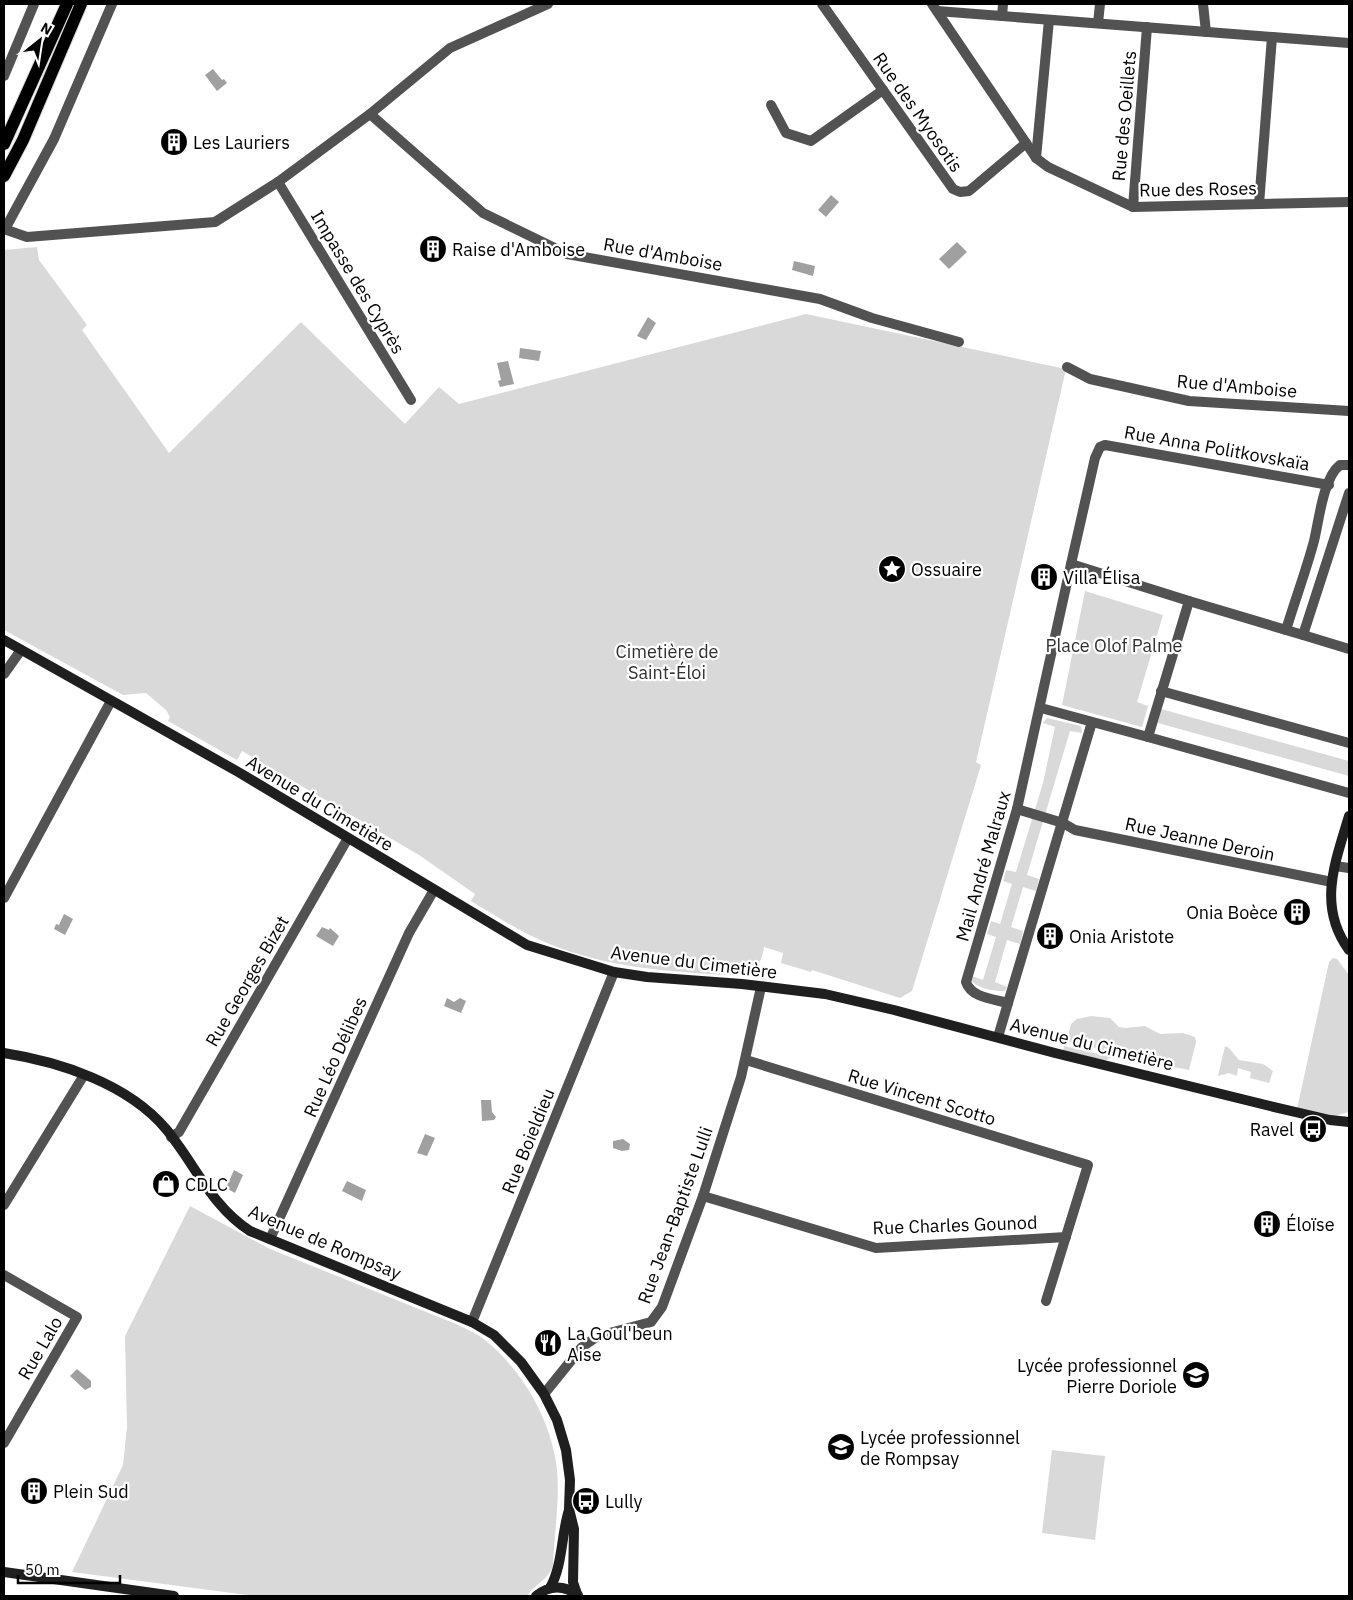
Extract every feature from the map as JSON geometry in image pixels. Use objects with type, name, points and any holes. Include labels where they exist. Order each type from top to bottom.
[{"type":"main road","points":[[4,144],[67,4]]},
{"type":"main road","points":[[4,176],[23,140],[81,4]]},
{"type":"street","points":[[4,76],[34,4]]},
{"type":"street","points":[[112,4],[54,139],[4,229],[28,237],[215,222],[278,182],[370,114],[450,48],[548,4]]},
{"type":"street","name":"Rue des Myosotis","points":[[822,4],[953,189],[960,192],[969,191],[1026,143]]},
{"type":"street","points":[[1002,16],[1003,4]]},
{"type":"street","points":[[1098,23],[1100,4]]},
{"type":"street","points":[[1203,4],[1206,32]]},
{"type":"street","points":[[934,7],[1002,16],[1349,43]]},
{"type":"street","name":"Rue des Roses","points":[[934,7],[1036,158],[1048,167],[1133,208],[1349,202]]},
{"type":"street","points":[[1036,158],[1049,20]]},
{"type":"street","name":"Rue des Oeillets","points":[[1133,208],[1147,27]]},
{"type":"street","points":[[1259,204],[1272,37]]},
{"type":"street","points":[[771,106],[786,132],[812,141],[883,90]]},
{"type":"street","name":"Rue d'Amboise","points":[[370,114],[483,213],[567,254],[820,299],[872,318],[959,342]]},
{"type":"street","name":"Impasse des Cyprès","points":[[278,182],[411,400]]},
{"type":"street","name":"Rue d'Amboise","points":[[1067,367],[1090,379],[1189,401],[1349,411]]},
{"type":"street","name":"Rue Anna Politkovskaïa","points":[[1071,564],[1095,458],[1100,447],[1105,445],[1328,486]]},
{"type":"street","points":[[1286,630],[1315,539],[1318,519],[1328,486],[1335,469],[1340,465],[1349,465]]},
{"type":"street","points":[[1303,635],[1349,494]]},
{"type":"street","points":[[1349,650],[1071,564],[1041,708],[1349,793]]},
{"type":"street","points":[[1148,737],[1189,601]]},
{"type":"street","name":"Avenue du Cimetière","points":[[4,640],[348,838],[527,945],[614,972],[647,977],[761,986],[825,994],[1055,1053],[1330,1120],[1349,1122]]},
{"type":"street","points":[[4,674],[21,650]]},
{"type":"street","points":[[1161,691],[1349,743]]},
{"type":"street","points":[[4,898],[111,701]]},
{"type":"street","name":"Mail André Malraux","points":[[1008,1003],[974,994],[968,989],[966,982],[1018,809],[1041,708]]},
{"type":"street","points":[[998,1037],[1092,722]]},
{"type":"street","name":"Rue Jeanne Deroin","points":[[1018,809],[1063,823],[1075,830],[1332,882]]},
{"type":"street","points":[[1349,816],[1332,882],[1331,913],[1340,938],[1349,950]]},
{"type":"street","name":"Rue Georges Bizet","points":[[171,1137],[179,1132],[348,838]]},
{"type":"street","points":[[1335,866],[1349,868]]},
{"type":"street","name":"Rue Léo Délibes","points":[[270,1240],[405,942],[434,890]]},
{"type":"street","name":"Rue Boieldieu","points":[[472,1322],[614,972]]},
{"type":"street","name":"Rue Jean-Baptiste Lulli","points":[[544,1394],[582,1347],[598,1336],[651,1322],[662,1307],[703,1196],[746,1060],[761,986]]},
{"type":"street","name":"Avenue de Rompsay","points":[[4,1053],[22,1056],[84,1076],[130,1098],[148,1111],[171,1137],[222,1209],[235,1221],[270,1240],[472,1322],[505,1345],[521,1362],[544,1394],[557,1420],[566,1450],[570,1480],[569,1509],[564,1526],[558,1570],[550,1588]]},
{"type":"street","name":"Rue Vincent Scotto","points":[[746,1060],[1088,1165],[1066,1237]]},
{"type":"street","points":[[4,1205],[84,1076]]},
{"type":"street","name":"Avenue du Cimetière","points":[[1330,1120],[1349,1117]]},
{"type":"street","name":"Rue Charles Gounod","points":[[703,1196],[876,1248],[1066,1237]]},
{"type":"street","points":[[1046,1301],[1066,1237]]},
{"type":"street","name":"Rue Lalo","points":[[4,1275],[77,1317],[4,1443]]},
{"type":"street","name":"Avenue de Rompsay","points":[[569,1509],[574,1529],[573,1582],[578,1595]]},
{"type":"street","points":[[4,1572],[174,1596]]},
{"type":"street","points":[[536,1596],[550,1588],[564,1588],[578,1595]]},
{"type":"green space","name":"Cimetière de Saint-Éloi","points":[[37,247],[39,260],[87,325],[82,330],[169,453],[301,322],[405,424],[439,387],[459,404],[806,314],[1066,369],[976,762],[981,765],[912,991],[900,998],[812,970],[811,972],[781,963],[783,953],[764,947],[761,960],[754,968],[743,973],[730,975],[660,970],[614,963],[591,958],[547,943],[518,929],[471,901],[475,894],[419,855],[242,751],[237,760],[168,721],[170,717],[166,710],[146,693],[123,695],[4,630],[4,250]]},
{"type":"green space","name":"Place Olof Palme","points":[[1085,591],[1163,615],[1137,702],[1148,706],[1142,727],[1062,705]]},
{"type":"green space","points":[[1161,709],[1349,761],[1349,776],[1158,723]]},
{"type":"green space","points":[[1047,718],[1081,726],[1082,733],[1070,731],[1027,875],[1039,879],[1036,891],[1023,887],[1011,927],[1023,931],[1020,944],[1007,940],[995,982],[1007,987],[1005,991],[991,990],[971,981],[972,976],[983,980],[996,937],[987,934],[991,921],[1000,924],[1012,884],[1003,881],[1006,870],[1016,872],[1043,783],[1055,727],[1043,723]]},
{"type":"green space","points":[[1333,958],[1337,959],[1349,975],[1349,1112],[1331,1117],[1297,1109],[1329,962]]},
{"type":"green space","points":[[1091,1016],[1110,1018],[1119,1027],[1145,1026],[1160,1034],[1183,1033],[1195,1037],[1196,1042],[1189,1070],[1163,1065],[1157,1057],[1127,1049],[1120,1054],[1067,1041],[1071,1024],[1077,1019]]},
{"type":"green space","points":[[1064,1046],[1112,1057],[1103,1062],[1063,1051]]},
{"type":"green space","points":[[1225,1046],[1239,1060],[1263,1064],[1273,1071],[1269,1083],[1250,1078],[1251,1072],[1238,1068],[1237,1076],[1229,1073],[1218,1076]]},
{"type":"green space","points":[[190,1206],[270,1249],[456,1324],[486,1341],[511,1366],[532,1396],[547,1428],[556,1462],[557,1474],[558,1501],[553,1566],[548,1575],[527,1596],[255,1596],[72,1572],[123,1465],[127,1427],[125,1336]]},
{"type":"green space","points":[[1052,1450],[1105,1456],[1095,1540],[1042,1533]]},
{"type":"shaded area","points":[[213,69],[227,83],[217,91],[205,75]]},
{"type":"shaded area","points":[[831,195],[839,202],[826,217],[818,210]]},
{"type":"shaded area","points":[[957,242],[967,252],[949,269],[939,259]]},
{"type":"shaded area","points":[[794,261],[815,266],[813,276],[792,270]]},
{"type":"shaded area","points":[[648,317],[656,323],[646,340],[637,336]]},
{"type":"shaded area","points":[[520,348],[541,351],[539,361],[519,358]]},
{"type":"shaded area","points":[[508,361],[514,384],[500,387],[498,381],[501,380],[497,363]]},
{"type":"shaded area","points":[[64,914],[73,919],[65,935],[54,929],[56,924],[59,925]]},
{"type":"shaded area","points":[[322,927],[329,930],[330,928],[339,936],[333,946],[316,936]]},
{"type":"shaded area","points":[[447,998],[454,1002],[460,998],[466,1001],[461,1013],[444,1006]]},
{"type":"shaded area","points":[[481,1100],[491,1100],[492,1112],[496,1117],[494,1120],[482,1121]]},
{"type":"shaded area","points":[[425,1134],[435,1138],[427,1156],[417,1153]]},
{"type":"shaded area","points":[[623,1139],[630,1144],[629,1150],[622,1151],[613,1148],[613,1141]]},
{"type":"shaded area","points":[[234,1170],[243,1175],[235,1193],[226,1188]]},
{"type":"shaded area","points":[[347,1181],[366,1190],[362,1201],[342,1191]]},
{"type":"shaded area","points":[[77,1369],[91,1381],[91,1387],[85,1390],[70,1376]]},
{"type":"place","name":"Les Lauriers","points":[[174,142]]},
{"type":"place","name":"Raise d'Amboise","points":[[433,249]]},
{"type":"place","name":"Ossuaire","points":[[892,569]]},
{"type":"place","name":"Villa Élisa","points":[[1044,577]]},
{"type":"place","name":"Onia Boèce","points":[[1297,912]]},
{"type":"place","name":"Onia Aristote","points":[[1050,936]]},
{"type":"place","name":"Ravel","points":[[1313,1129]]},
{"type":"place","name":"CDLC","points":[[166,1184]]},
{"type":"place","name":"Éloïse","points":[[1267,1224]]},
{"type":"place","name":"La Goul'beun Aise","points":[[548,1343]]},
{"type":"place","name":"Lycée professionnel Pierre Doriole","points":[[1196,1375]]},
{"type":"place","name":"Lycée professionnel de Rompsay","points":[[841,1447]]},
{"type":"place","name":"Plein Sud","points":[[34,1491]]},
{"type":"place","name":"Lully","points":[[586,1501]]}]
